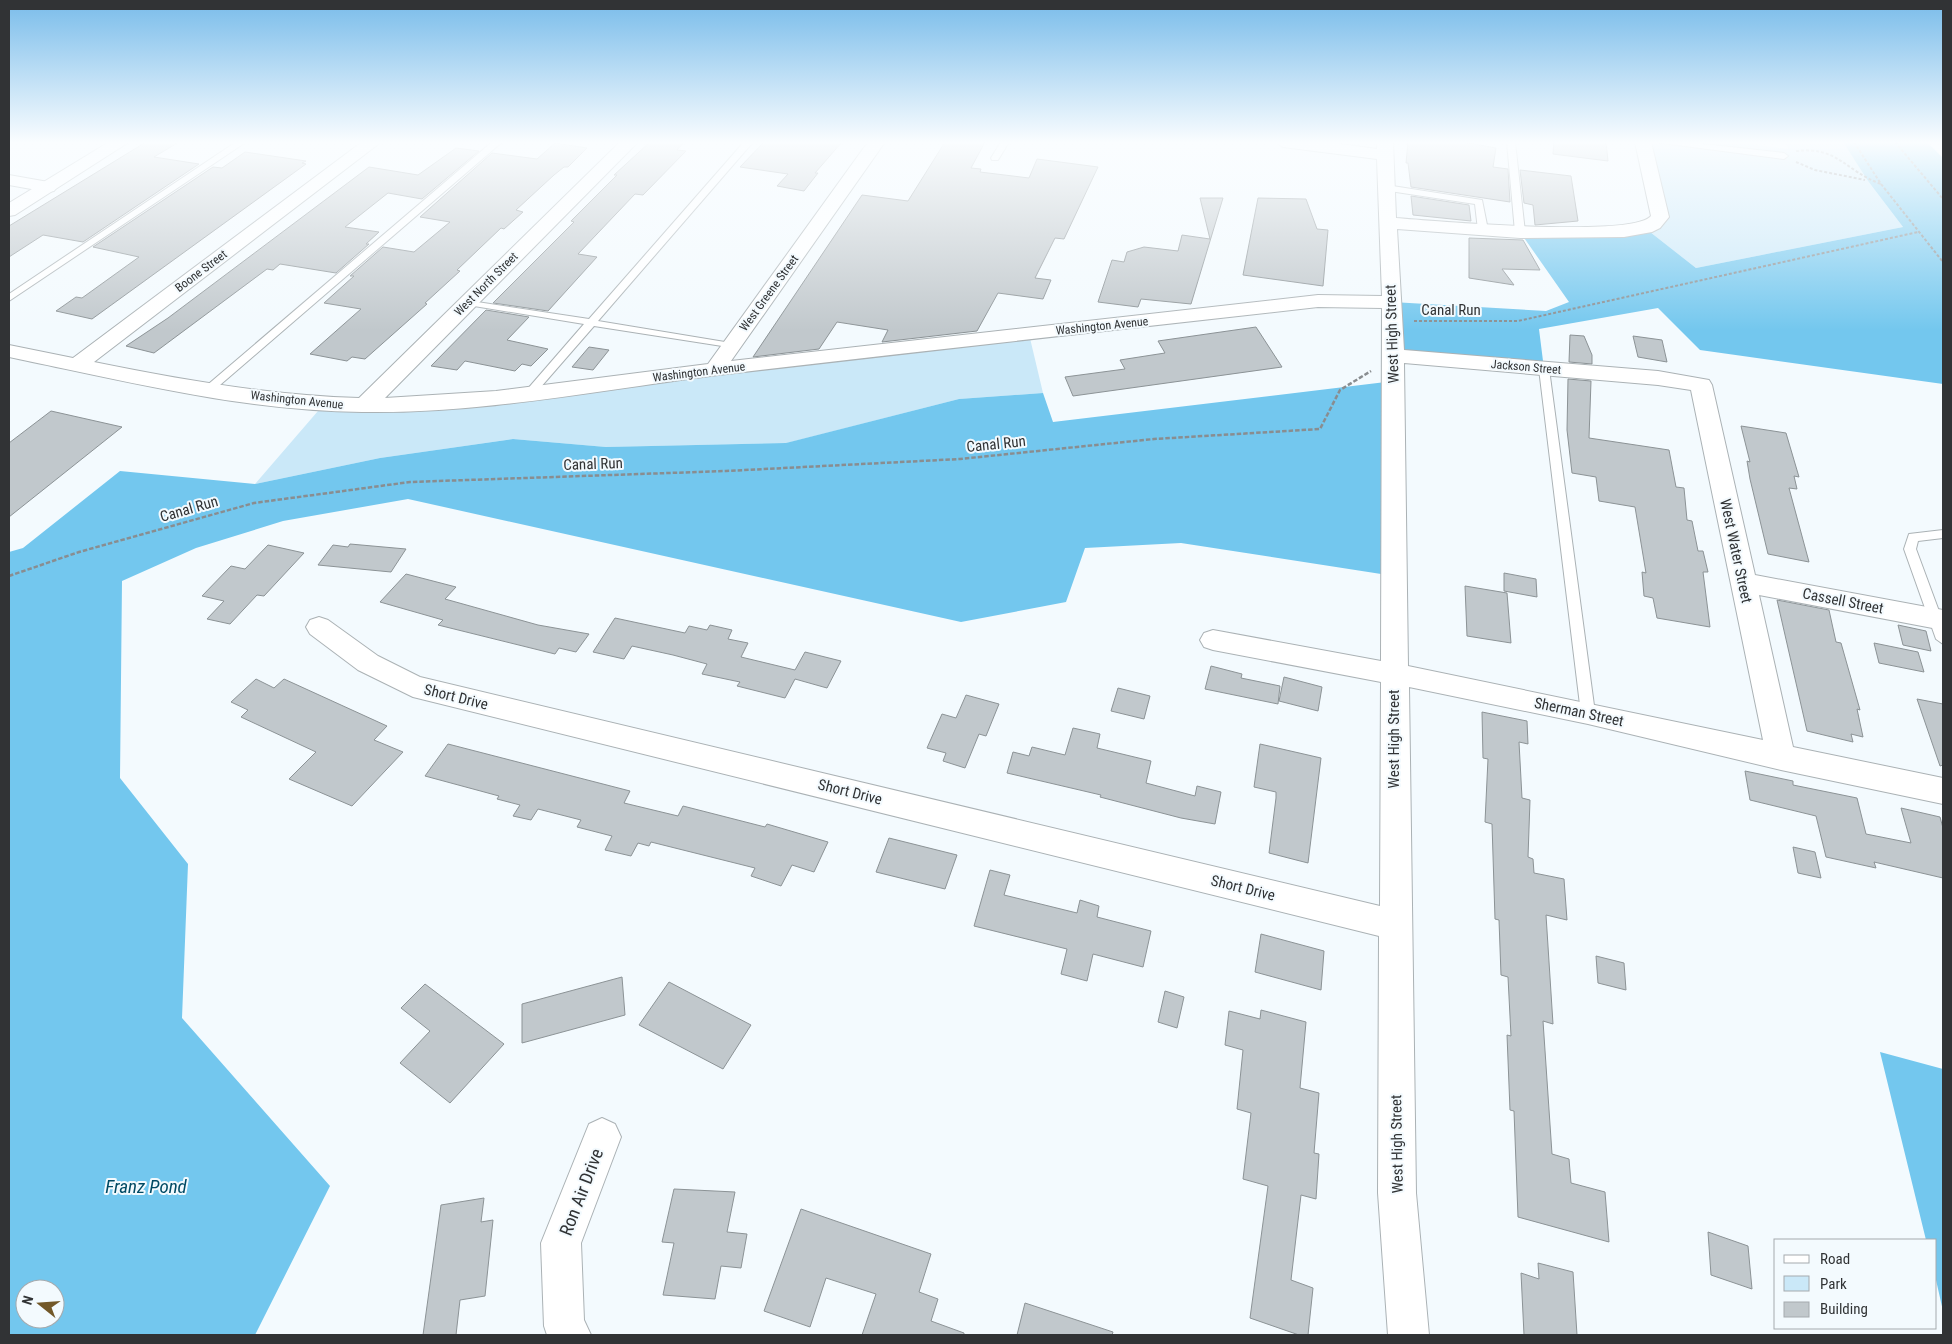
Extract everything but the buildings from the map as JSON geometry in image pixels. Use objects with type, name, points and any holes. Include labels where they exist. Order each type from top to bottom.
[{"type":"street","name":"Boone Street","points":[[78,364],[290,205]]},
{"type":"street","name":"West North Street","points":[[364,406],[566,205]]},
{"type":"street","name":"West Greene Street","points":[[714,370],[832,205]]},
{"type":"street","name":"West High Street","points":[[1386,205],[1393,311],[1386,361],[1394,673],[1397,1193],[1408,1335]]},
{"type":"street","points":[[1387,223],[1520,232],[1624,231],[1645,228],[1654,224],[1660,217],[1658,205]]},
{"type":"street","name":"Washington Avenue","points":[[9,351],[286,401],[364,406],[444,404],[714,370],[1318,302],[1339,300],[1393,311]]},
{"type":"street","name":"Jackson Street","points":[[1386,361],[1544,369],[1658,378]]},
{"type":"street","name":"West Water Street","points":[[1658,378],[1701,385],[1781,758]]},
{"type":"street","name":"Cassell Street","points":[[1742,582],[1941,626]]},
{"type":"street","name":"Short Drive","points":[[319,627],[368,663],[413,686],[1394,925]]},
{"type":"street","name":"Sherman Street","points":[[1213,640],[1394,673],[1588,713],[1781,758],[1943,791]]},
{"type":"street","name":"Ron Air Drive","points":[[570,1335],[564,1326],[561,1243],[602,1137]]},
{"type":"lane","points":[[9,298],[148,205]]},
{"type":"lane","points":[[209,388],[424,205]]},
{"type":"lane","points":[[529,394],[694,205]]},
{"type":"lane","points":[[1479,205],[1483,230]]},
{"type":"lane","points":[[1517,205],[1520,232]]},
{"type":"lane","points":[[468,302],[731,346]]},
{"type":"lane","points":[[1544,369],[1588,713]]},
{"type":"lane","points":[[1941,626],[1910,549],[1913,537],[1943,534]]},
{"type":"path","points":[[1898,205],[1943,262]]},
{"type":"path","name":"Canal Run","points":[[1393,311],[1518,322],[1918,232]]},
{"type":"path","name":"Canal Run","points":[[9,576],[79,552],[254,503],[410,482],[726,471],[960,459],[1154,439],[1320,429],[1340,390],[1386,361]]},
{"type":"green space","points":[[1651,205],[1886,205],[1903,227],[1696,268],[1645,228],[1654,224]]},
{"type":"green space","points":[[1029,334],[1043,393],[959,399],[787,443],[606,447],[513,439],[380,458],[255,484],[324,404],[364,406]]},
{"type":"shaded area","points":[[1886,205],[1943,205],[1943,384],[1700,350],[1658,308],[1539,329],[1544,369],[1394,356],[1392,302],[1546,311],[1569,302],[1520,232],[1645,228],[1696,268],[1903,227]]},
{"type":"shaded area","points":[[1394,381],[1394,576],[1181,543],[1085,548],[1066,602],[961,622],[408,499],[283,521],[196,548],[122,581],[120,778],[188,864],[182,1018],[330,1186],[255,1335],[9,1335],[9,552],[23,548],[120,471],[255,484],[380,458],[513,439],[606,447],[786,443],[959,399],[1043,393],[1053,422]]},
{"type":"shaded area","points":[[1880,1052],[1943,1069],[1943,1311],[1937,1284],[1937,1239],[1926,1239]]},
{"type":"water label","name":"Franz Pond","points":[[146,1186]]}]
